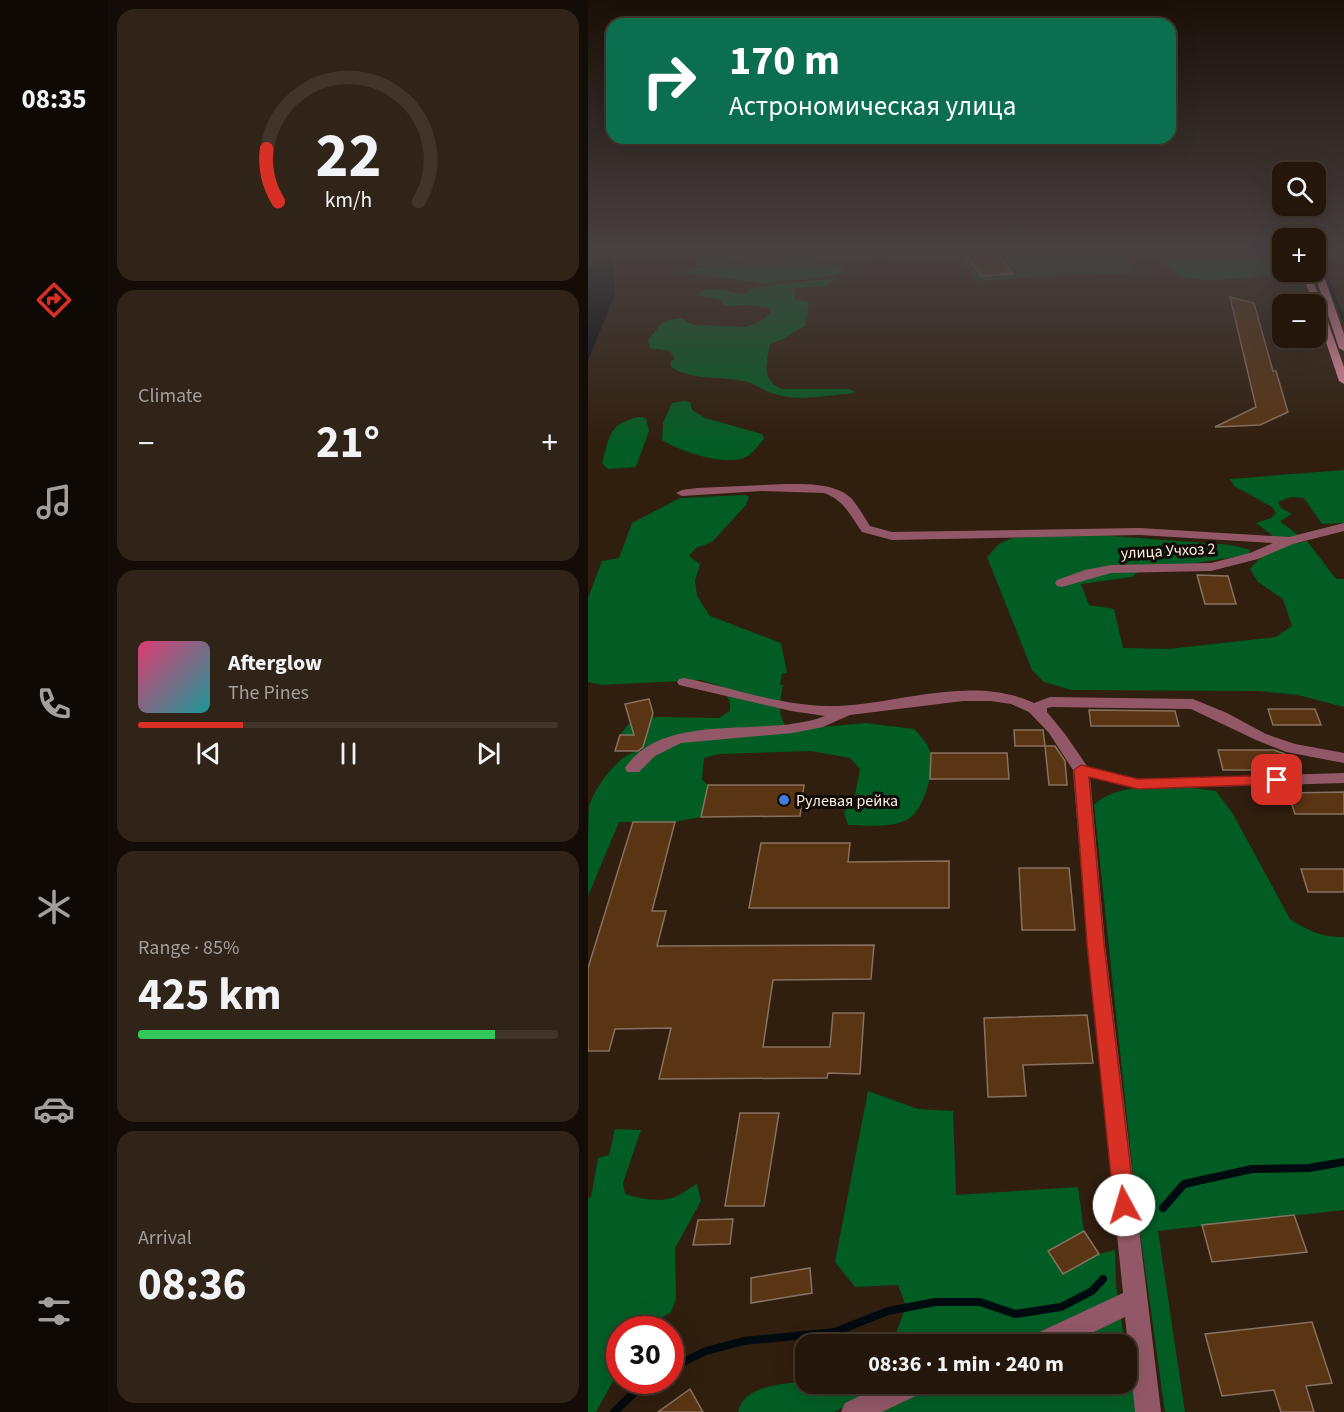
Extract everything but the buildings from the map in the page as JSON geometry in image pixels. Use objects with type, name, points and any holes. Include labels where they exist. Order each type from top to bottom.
[{"type":"main road","points":[[1322,317],[1344,381]]},
{"type":"main road","points":[[1334,317],[1344,348]]},
{"type":"street","points":[[682,493],[813,488],[836,494],[845,500],[856,510],[866,529],[892,536],[1082,530],[1258,537],[1289,541]]},
{"type":"street","name":"улица Учхоз 2","points":[[1062,583],[1090,573],[1111,569],[1211,567],[1254,556],[1289,541],[1344,527]]},
{"type":"street","points":[[684,682],[823,711],[849,712],[947,698],[996,696],[1012,699],[1033,708],[1051,726],[1081,770],[1096,944],[1148,1412]]},
{"type":"street","points":[[1039,714],[1039,706],[1050,702],[1192,704],[1222,716],[1261,737],[1292,748],[1344,758]]},
{"type":"street","points":[[633,768],[648,752],[678,738],[818,724],[849,712]]},
{"type":"street","points":[[1081,770],[1138,784],[1344,778]]},
{"type":"street","points":[[1063,1334],[1135,1300]]},
{"type":"street","points":[[854,1412],[892,1394]]},
{"type":"green space","points":[[766,317],[807,317],[805,326],[770,344],[767,370],[770,381],[775,385],[782,389],[848,389],[856,392],[804,398],[786,397],[744,381],[689,374],[671,367],[671,361],[675,359],[670,351],[650,348],[648,340],[662,323],[669,320],[681,318],[693,325],[747,327]]},
{"type":"green space","points":[[690,402],[692,410],[705,418],[762,434],[764,439],[748,456],[729,460],[704,457],[670,444],[662,440],[663,423],[672,403]]},
{"type":"green space","points":[[639,417],[646,418],[649,431],[636,467],[608,469],[602,463],[609,438],[621,423]]},
{"type":"green space","points":[[1344,470],[1344,523],[1322,524],[1304,498],[1291,497],[1278,502],[1281,508],[1292,514],[1280,521],[1298,535],[1280,541],[1256,523],[1271,518],[1276,513],[1272,507],[1234,486],[1230,479]]},
{"type":"green space","points":[[746,495],[749,497],[746,505],[712,542],[696,548],[689,556],[700,564],[695,581],[697,596],[710,616],[781,643],[787,673],[782,674],[780,709],[782,720],[789,730],[866,723],[914,729],[930,751],[930,778],[924,798],[914,814],[901,822],[878,826],[848,825],[844,812],[855,795],[860,769],[850,758],[811,751],[719,754],[704,758],[702,780],[708,785],[701,817],[675,822],[619,822],[588,896],[589,806],[609,771],[625,757],[641,751],[646,735],[620,735],[630,722],[654,717],[719,718],[730,711],[730,702],[723,687],[701,680],[601,685],[588,682],[588,598],[602,561],[619,558],[632,523],[680,498]]},
{"type":"green space","points":[[1085,534],[1231,545],[1251,550],[1248,555],[1138,572],[1132,577],[1081,584],[1089,605],[1114,609],[1123,648],[1168,649],[1276,637],[1292,626],[1283,599],[1258,582],[1250,569],[1262,557],[1276,549],[1307,541],[1336,579],[1344,579],[1344,707],[1298,695],[1259,691],[1071,690],[1044,682],[1032,670],[987,557],[999,544],[1012,538]]},
{"type":"green space","points":[[1176,786],[1216,791],[1233,814],[1290,919],[1316,932],[1344,937],[1344,1210],[1158,1231],[1185,1412],[1165,1412],[1136,1203],[1094,805],[1111,794],[1122,791]]},
{"type":"green space","points":[[868,1091],[918,1109],[953,1111],[956,1195],[1078,1187],[1084,1231],[1048,1251],[1063,1274],[1099,1254],[1115,1250],[1116,1285],[1123,1334],[893,1334],[896,1333],[906,1306],[898,1285],[855,1287],[835,1262]]},
{"type":"green space","points":[[615,1129],[641,1130],[623,1183],[625,1194],[660,1200],[678,1196],[697,1184],[701,1201],[675,1248],[676,1299],[671,1312],[665,1316],[606,1316],[606,1394],[596,1412],[588,1412],[588,1198],[591,1197],[598,1158],[609,1155]]},
{"type":"green space","points":[[795,1382],[795,1394],[872,1394],[834,1412],[738,1412],[748,1396],[776,1385]]},
{"type":"green space","points":[[912,1394],[1133,1394],[1136,1412],[876,1412]]},
{"type":"shaded area","points":[[588,317],[606,317],[588,360]]},
{"type":"waterway","points":[[1342,317],[1344,321]]},
{"type":"waterway","points":[[1163,1208],[1184,1184],[1252,1169],[1309,1168],[1344,1162]]},
{"type":"waterway","points":[[684,1361],[706,1351],[744,1341],[835,1332],[888,1311],[935,1302],[980,1302],[1015,1314],[1061,1307],[1092,1291],[1103,1279]]},
{"type":"waterway","points":[[614,1412],[633,1394]]},
{"type":"place","name":"Рулевая рейка","points":[[784,800]]},
{"type":"route","points":[[1124,1205],[1096,944],[1081,770],[1138,784],[1277,780]]}]
